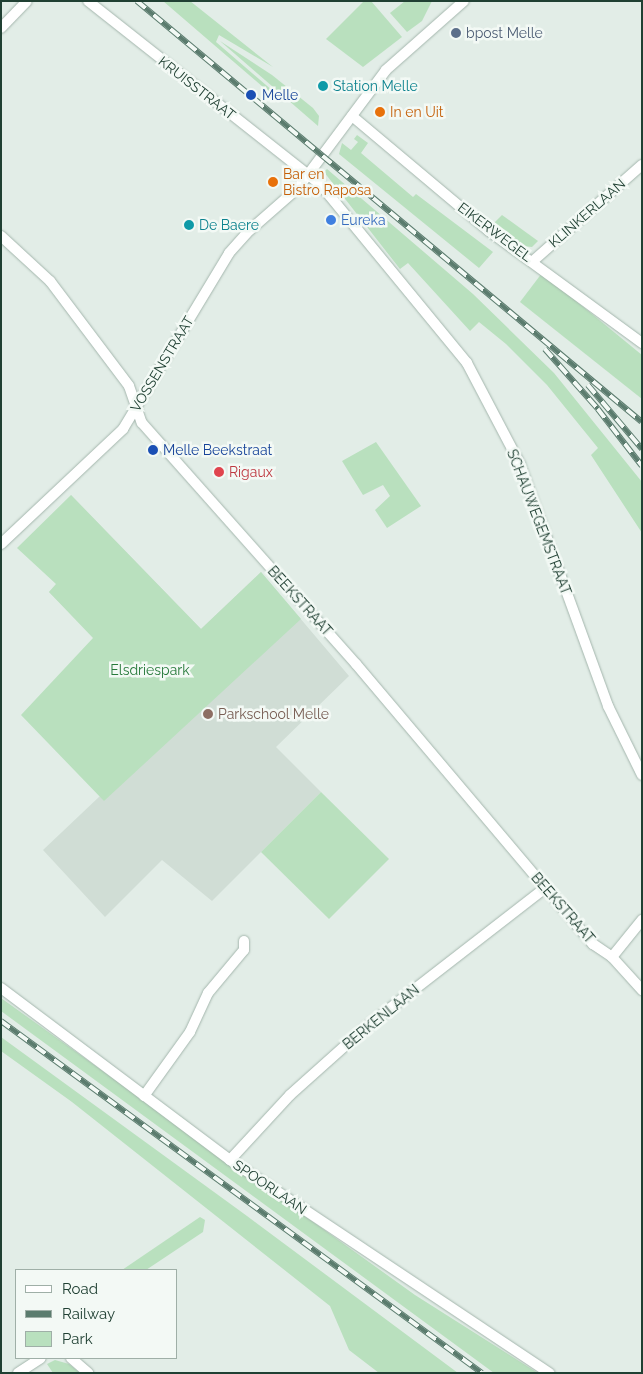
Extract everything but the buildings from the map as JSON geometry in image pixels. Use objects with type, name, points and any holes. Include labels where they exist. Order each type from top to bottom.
[{"type":"street","points":[[1,28],[27,1]]},
{"type":"street","name":"KRUISSTRAAT","points":[[88,1],[308,173]]},
{"type":"street","points":[[352,116],[396,60],[464,1]]},
{"type":"street","name":"VOSSENSTRAAT","points":[[1,544],[110,443],[137,407],[228,253],[250,230],[298,188],[352,116]]},
{"type":"street","name":"EIKERWEGEL","points":[[352,116],[489,231],[533,260],[642,343]]},
{"type":"street","name":"KLINKERLAAN","points":[[533,260],[642,165]]},
{"type":"street","name":"SCHAUWEGEMSTRAAT","points":[[308,173],[364,235],[467,363],[520,464],[608,706],[642,775]]},
{"type":"street","name":"BEEKSTRAAT","points":[[1,236],[50,281],[129,386],[142,423],[356,664],[593,944],[612,957]]},
{"type":"street","name":"BERKENLAAN","points":[[230,1160],[290,1095],[366,1028],[545,888]]},
{"type":"street","points":[[642,920],[612,957],[642,990]]},
{"type":"street","points":[[144,1096],[190,1032],[208,993],[244,950],[244,941]]},
{"type":"street","name":"SPOORLAAN","points":[[1,988],[230,1160],[549,1373]]},
{"type":"street","points":[[18,1373],[39,1359]]},
{"type":"street","points":[[72,1359],[88,1373]]},
{"type":"shaded area","name":"Parkschool Melle","points":[[71,495],[201,629],[261,572],[349,676],[276,747],[321,792],[212,901],[162,860],[105,917],[43,850],[100,796],[64,758],[138,682],[49,592],[63,577]]},
{"type":"green space","points":[[163,1],[190,1],[273,67],[219,35],[216,42],[273,91],[270,93]]},
{"type":"green space","points":[[364,1],[371,1],[402,37],[363,67],[326,39]]},
{"type":"green space","points":[[405,1],[432,1],[422,21],[407,32],[390,13]]},
{"type":"green space","points":[[220,41],[272,75],[313,108],[319,116],[318,126]]},
{"type":"green space","points":[[357,135],[368,143],[361,153],[413,197],[416,194],[493,252],[479,268],[339,154],[342,143],[351,150],[358,142],[354,139]]},
{"type":"green space","points":[[327,169],[473,294],[554,373],[642,482],[642,533],[591,455],[598,448],[547,385],[506,344],[479,322],[470,331],[408,263],[400,269],[324,172]]},
{"type":"green space","points":[[502,215],[538,241],[532,247],[522,246],[492,225]]},
{"type":"green space","points":[[542,273],[642,355],[642,399],[520,302]]},
{"type":"green space","points":[[376,442],[421,506],[387,528],[375,510],[390,496],[383,485],[363,495],[342,461]]},
{"type":"green space","name":"Elsdriespark","points":[[71,495],[201,629],[261,572],[301,619],[104,801],[21,715],[93,638],[49,592],[56,584],[17,548]]},
{"type":"green space","points":[[321,792],[389,859],[329,919],[261,852]]},
{"type":"green space","points":[[1,998],[415,1295],[538,1373],[494,1373],[1,1011]]},
{"type":"green space","points":[[1,1037],[247,1216],[458,1373],[379,1373],[349,1350],[330,1306],[72,1102],[1,1051]]},
{"type":"green space","points":[[200,1217],[205,1220],[203,1232],[148,1269],[123,1269]]},
{"type":"green space","points":[[55,1360],[69,1364],[80,1373],[53,1373],[47,1364]]},
{"type":"railway","points":[[137,1],[642,422]]},
{"type":"railway","points":[[545,349],[598,409],[642,466]]},
{"type":"railway","points":[[588,385],[642,449]]},
{"type":"railway","points":[[1,1021],[482,1373]]},
{"type":"place","name":"bpost Melle","points":[[456,33]]},
{"type":"place","name":"Station Melle","points":[[323,86]]},
{"type":"place","name":"Melle","points":[[251,95]]},
{"type":"place","name":"In en Uit","points":[[380,112]]},
{"type":"place","name":"Bar en Bistro Raposa","points":[[273,182]]},
{"type":"place","name":"Eureka","points":[[331,220]]},
{"type":"place","name":"De Baere","points":[[189,225]]},
{"type":"place","name":"Melle Beekstraat","points":[[153,450]]},
{"type":"place","name":"Rigaux","points":[[219,472]]},
{"type":"place","name":"Parkschool Melle","points":[[208,714]]}]
